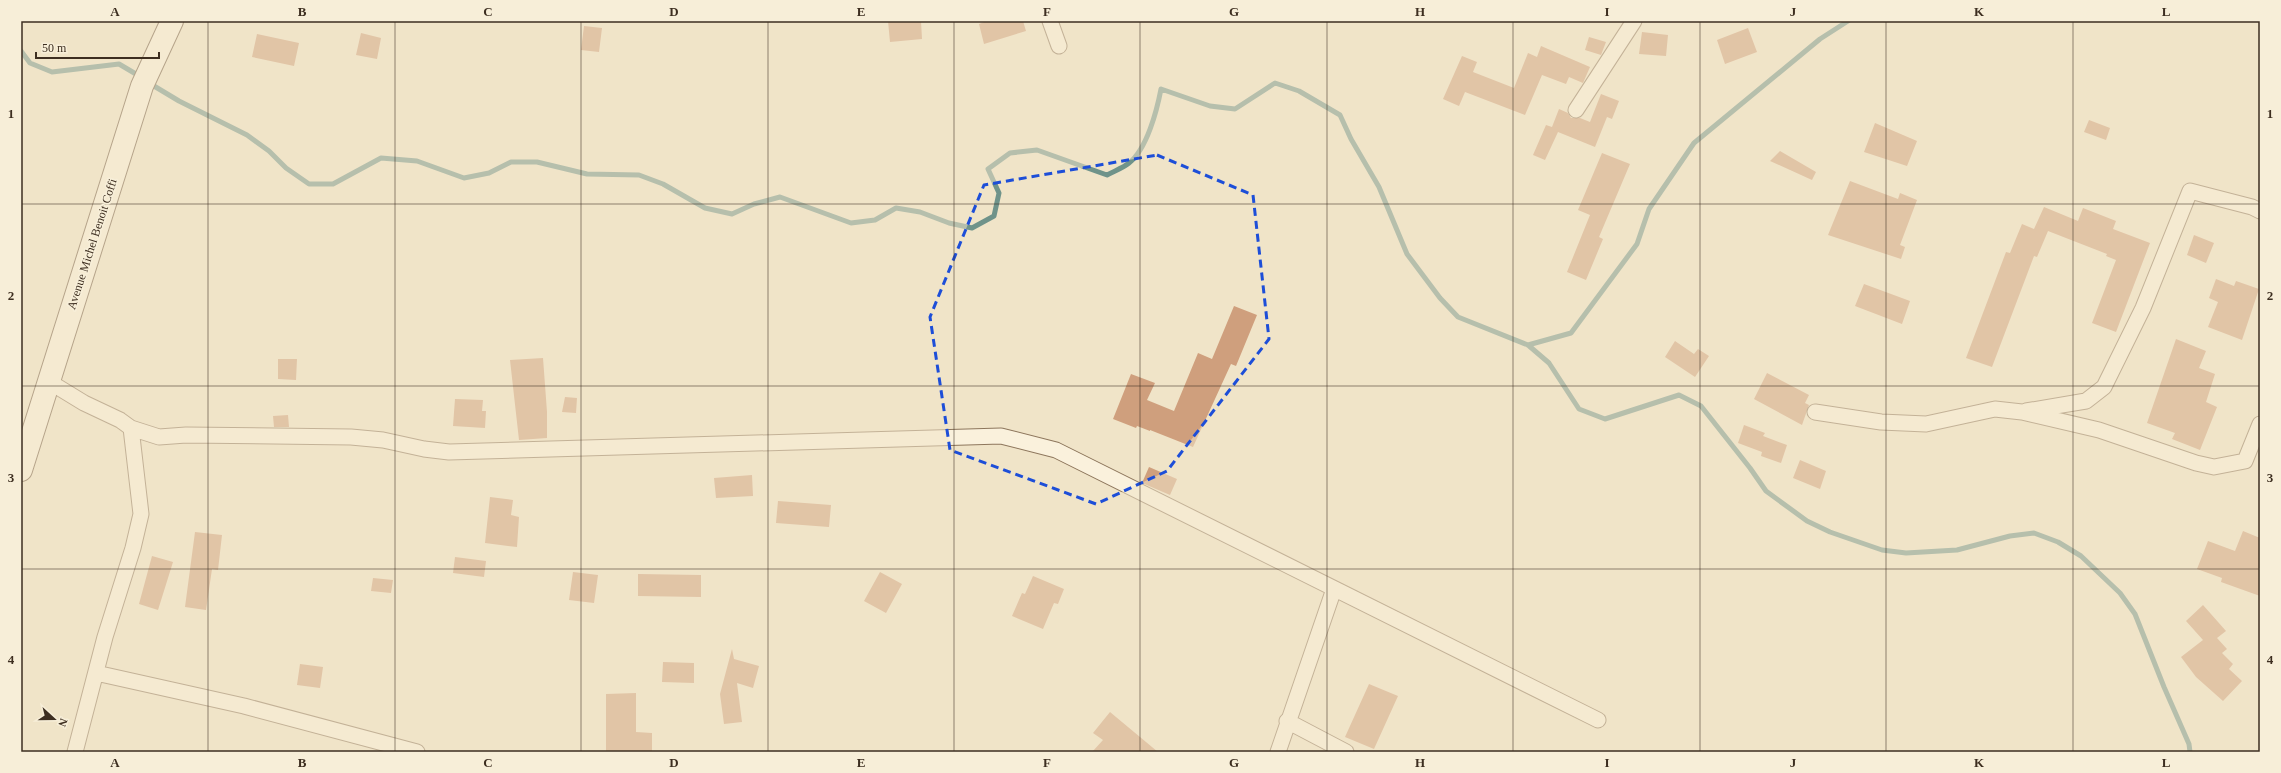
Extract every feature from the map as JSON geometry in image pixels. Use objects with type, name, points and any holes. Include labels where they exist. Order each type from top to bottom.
[{"type":"street","name":"Avenue Michel Benoit Coffi","points":[[21,470],[142,86],[172,21]]},
{"type":"street","points":[[1050,21],[1059,46]]},
{"type":"street","points":[[1576,110],[1634,21]]},
{"type":"street","points":[[2022,412],[2086,401],[2104,387],[2143,308],[2190,191],[2252,207],[2260,211]]},
{"type":"street","points":[[48,381],[84,404],[120,420],[131,428],[159,437],[186,435],[351,437],[449,452],[1001,436],[1056,450],[1598,720]]},
{"type":"street","points":[[1815,412],[1880,422],[1926,424],[1995,409],[2022,412],[2099,430],[2196,464],[2214,467],[2245,461],[2260,424]]},
{"type":"street","points":[[75,752],[96,673],[133,548],[141,514],[131,428]]},
{"type":"street","points":[[1278,752],[1287,721],[1334,589]]},
{"type":"street","points":[[96,673],[244,706],[417,752]]},
{"type":"street","points":[[1287,721],[1346,752]]},
{"type":"highlighted area","points":[[1157,155],[1253,195],[1269,339],[1167,471],[1096,504],[950,450],[930,317],[984,185]]},
{"type":"building","points":[[888,21],[921,21],[922,39],[890,42]]},
{"type":"building","points":[[987,21],[1023,21],[1026,31],[984,44],[979,24]]},
{"type":"building","points":[[584,26],[602,28],[599,52],[581,50]]},
{"type":"building","points":[[1748,28],[1757,52],[1725,64],[1717,40]]},
{"type":"building","points":[[1642,32],[1668,35],[1666,56],[1639,54]]},
{"type":"building","points":[[361,33],[381,38],[377,59],[356,55]]},
{"type":"building","points":[[257,34],[299,43],[294,66],[252,57]]},
{"type":"building","points":[[1589,37],[1606,42],[1601,55],[1585,50]]},
{"type":"building","points":[[1541,46],[1590,67],[1583,83],[1569,77],[1566,84],[1542,75],[1525,115],[1465,92],[1459,106],[1443,99],[1462,56],[1477,62],[1473,72],[1514,88],[1528,53],[1537,57]]},
{"type":"building","points":[[1601,94],[1619,101],[1612,119],[1607,117],[1595,147],[1558,132],[1545,160],[1533,155],[1546,125],[1552,127],[1559,109],[1568,113],[1571,118],[1580,118],[1590,122]]},
{"type":"building","points":[[2089,120],[2110,128],[2106,140],[2084,132]]},
{"type":"building","points":[[1875,123],[1917,141],[1907,166],[1864,152]]},
{"type":"building","points":[[1780,151],[1816,172],[1812,180],[1770,161]]},
{"type":"building","points":[[1602,153],[1630,164],[1599,237],[1603,239],[1586,280],[1567,272],[1590,215],[1578,210]]},
{"type":"building","points":[[1850,181],[1898,199],[1900,193],[1917,200],[1900,245],[1905,247],[1901,259],[1828,235]]},
{"type":"building","points":[[2044,207],[2078,221],[2083,208],[2116,221],[2113,229],[2150,243],[2116,332],[2092,323],[2116,260],[2106,256],[2107,254],[2048,231],[2037,257],[2034,256],[1992,367],[1966,358],[2006,252],[2010,253],[2022,224],[2034,229]]},
{"type":"building","points":[[2194,235],[2214,243],[2206,263],[2187,255]]},
{"type":"building","points":[[2216,279],[2234,286],[2236,281],[2259,289],[2242,340],[2208,327],[2218,302],[2209,298]]},
{"type":"building","points":[[1864,284],[1910,301],[1902,324],[1855,306]]},
{"type":"building","points":[[1234,306],[1257,315],[1236,366],[1231,364],[1193,447],[1150,430],[1137,426],[1136,428],[1113,419],[1131,374],[1155,383],[1147,400],[1174,411],[1198,353],[1212,359]]},
{"type":"building","points":[[2176,339],[2206,351],[2199,368],[2215,374],[2206,402],[2217,407],[2200,450],[2172,439],[2175,433],[2147,423]]},
{"type":"building","points":[[1675,341],[1694,354],[1698,349],[1709,356],[1695,377],[1665,357]]},
{"type":"building","points":[[543,358],[547,412],[547,438],[519,440],[510,360]]},
{"type":"building","points":[[278,359],[297,359],[296,380],[278,379]]},
{"type":"building","points":[[1767,373],[1809,395],[1805,403],[1809,405],[1802,425],[1754,399]]},
{"type":"building","points":[[565,397],[577,398],[576,413],[562,412]]},
{"type":"building","points":[[455,399],[483,400],[482,411],[486,411],[485,428],[453,426]]},
{"type":"building","points":[[288,415],[289,427],[274,427],[273,416]]},
{"type":"building","points":[[1744,425],[1765,433],[1763,436],[1787,445],[1781,463],[1761,456],[1762,452],[1738,443]]},
{"type":"building","points":[[1800,460],[1826,471],[1820,489],[1793,478]]},
{"type":"building","points":[[1149,467],[1177,479],[1170,495],[1142,483]]},
{"type":"building","points":[[752,475],[753,496],[716,498],[714,478]]},
{"type":"building","points":[[490,497],[513,500],[511,515],[519,517],[517,547],[485,543]]},
{"type":"building","points":[[778,501],[831,505],[829,527],[776,523]]},
{"type":"building","points":[[2243,531],[2260,538],[2260,596],[2221,582],[2222,578],[2197,569],[2208,541],[2235,551]]},
{"type":"building","points":[[195,532],[222,535],[218,570],[212,569],[206,610],[185,607]]},
{"type":"building","points":[[152,556],[173,562],[158,610],[139,604]]},
{"type":"building","points":[[455,557],[486,561],[484,577],[453,573]]},
{"type":"building","points":[[573,572],[598,575],[594,603],[569,600]]},
{"type":"building","points":[[880,572],[902,584],[886,613],[864,601]]},
{"type":"building","points":[[638,574],[701,575],[701,597],[638,596]]},
{"type":"building","points":[[1033,576],[1064,589],[1058,604],[1054,603],[1043,629],[1012,616],[1022,593],[1025,594]]},
{"type":"building","points":[[373,578],[393,580],[391,593],[371,591]]},
{"type":"building","points":[[2203,605],[2226,631],[2217,638],[2227,649],[2222,653],[2233,664],[2229,669],[2242,681],[2223,701],[2196,677],[2181,657],[2203,640],[2186,621]]},
{"type":"building","points":[[732,649],[734,659],[759,666],[753,688],[737,683],[742,722],[724,724],[720,694]]},
{"type":"building","points":[[663,662],[694,663],[694,683],[662,682]]},
{"type":"building","points":[[300,664],[323,667],[320,688],[297,685]]},
{"type":"building","points":[[1369,684],[1398,696],[1374,749],[1345,737]]},
{"type":"building","points":[[636,693],[636,732],[652,733],[652,752],[606,752],[606,694]]},
{"type":"building","points":[[1110,712],[1158,752],[1092,752],[1103,740],[1093,733]]},
{"type":"waterway","points":[[1528,345],[1571,333],[1637,244],[1649,209],[1694,143],[1820,39],[1848,21]]},
{"type":"waterway","points":[[21,51],[30,63],[52,72],[119,64],[141,77]]},
{"type":"waterway","points":[[149,83],[179,101],[247,135],[269,151],[286,168],[309,184],[333,184],[381,158],[417,161],[464,178],[489,173],[511,162],[537,162],[587,174],[639,175],[663,184],[705,208],[732,214],[754,204],[780,197],[851,223],[875,220],[896,208],[920,212],[949,223],[972,228],[994,216],[999,193],[988,169],[1010,153],[1037,150],[1107,175],[1129,163],[1141,148],[1154,118],[1161,89],[1210,106],[1235,109],[1275,83],[1299,91],[1340,115],[1351,139],[1379,187],[1407,254],[1440,298],[1458,317],[1528,345],[1549,363],[1579,409],[1605,419],[1679,395],[1701,406],[1750,468],[1766,491],[1807,521],[1830,532],[1882,550],[1906,553],[1957,550],[2010,536],[2034,533],[2058,542],[2081,556],[2120,593],[2135,614],[2164,687],[2189,744],[2190,752]]}]
